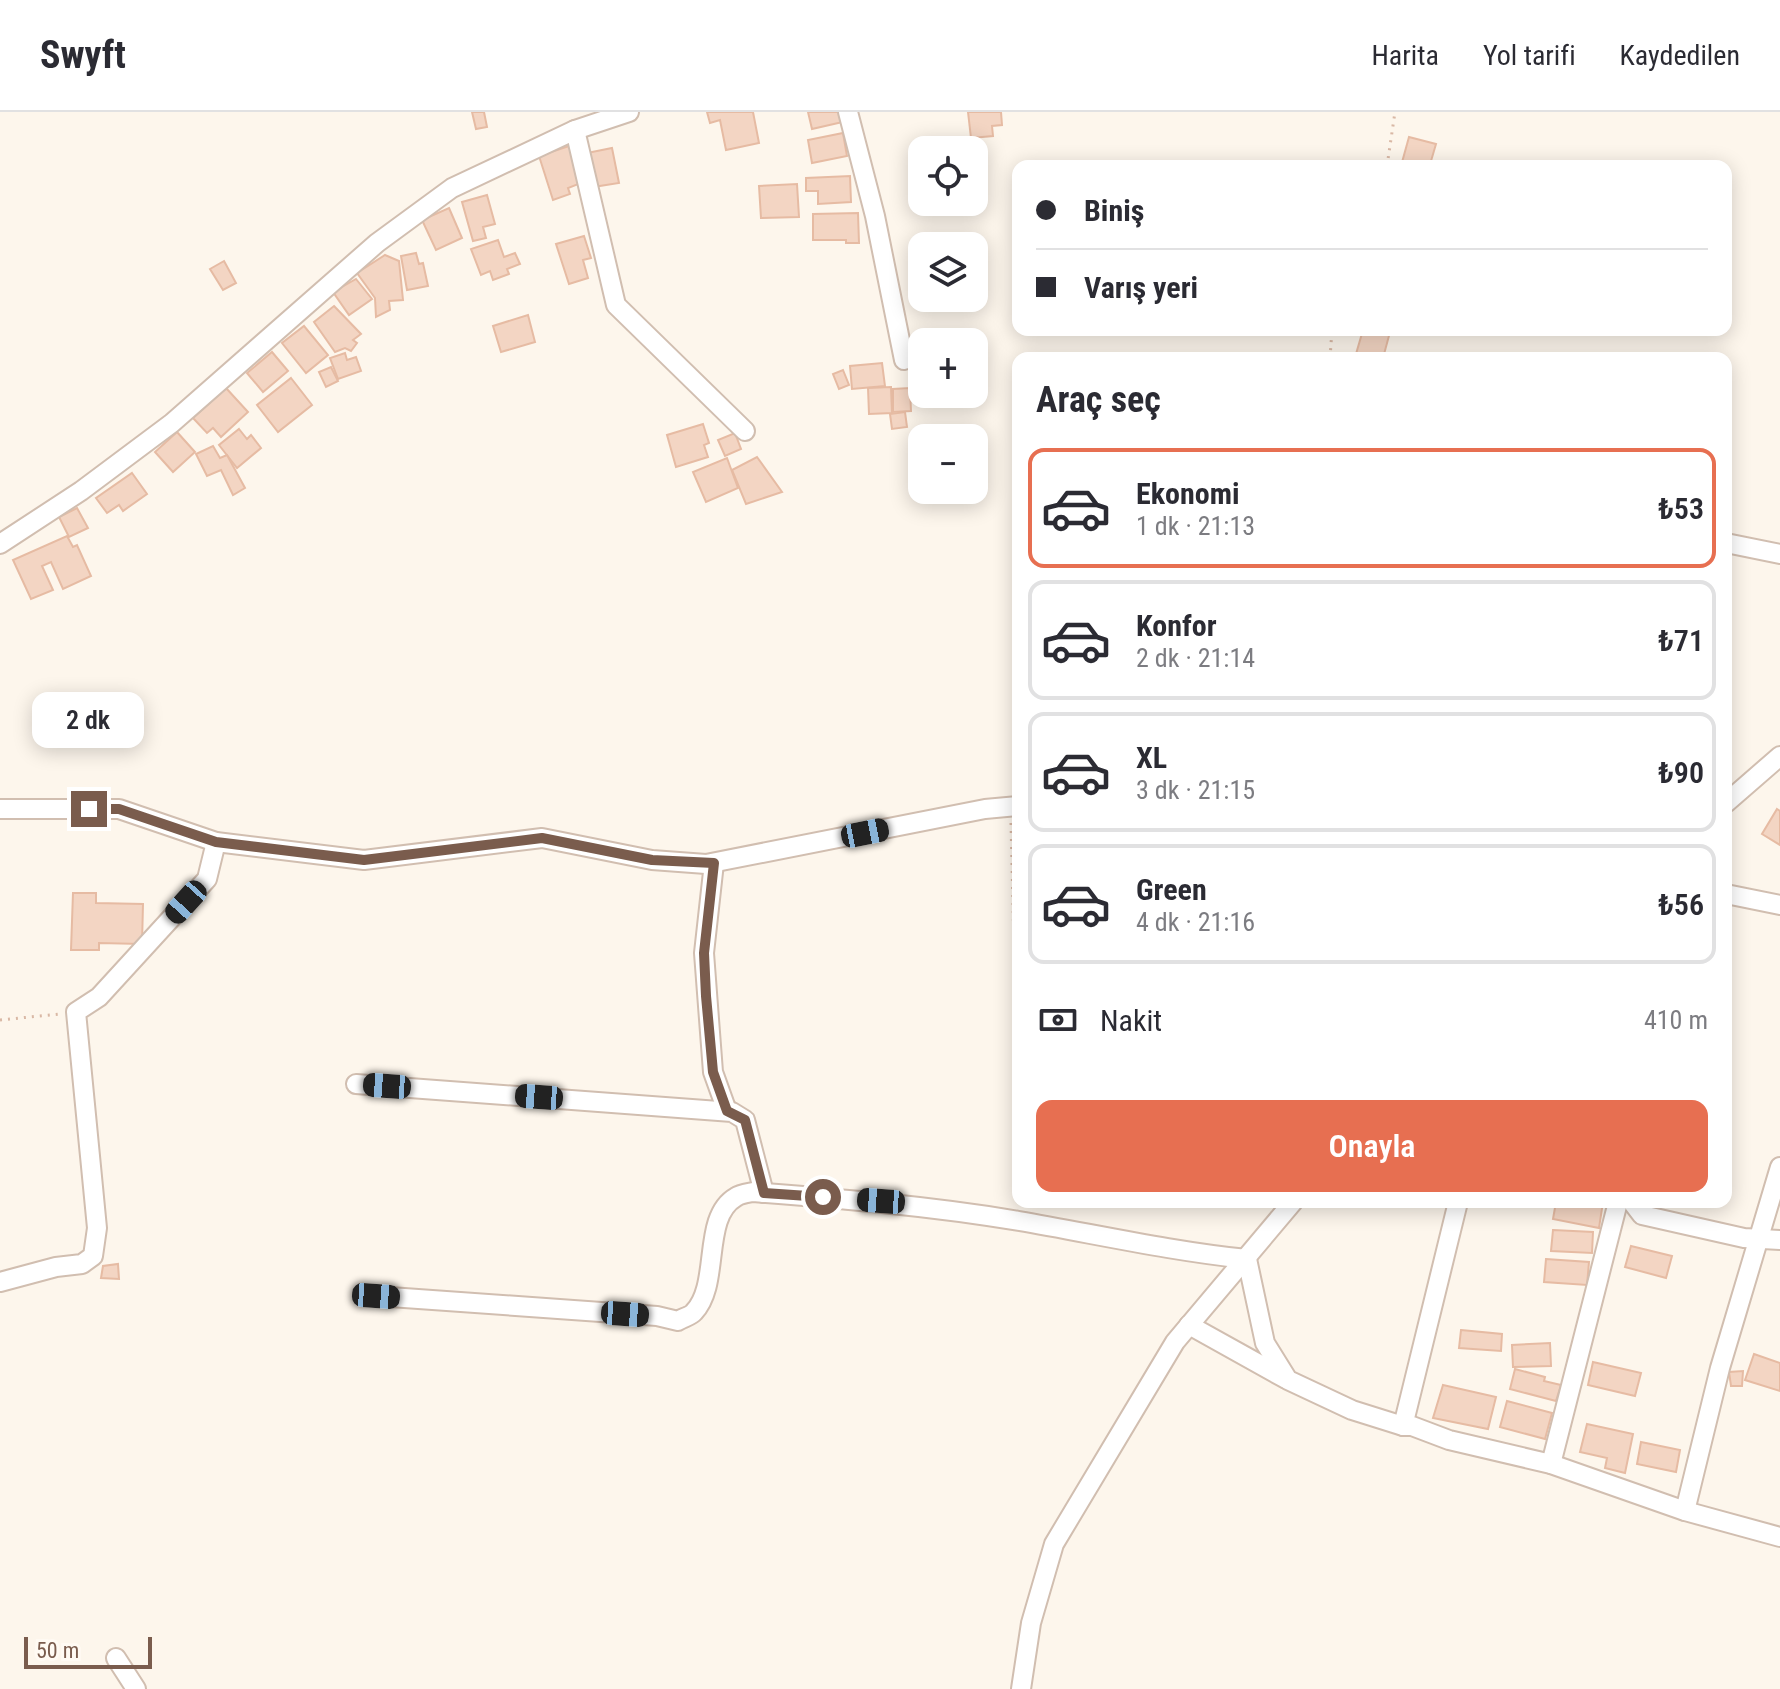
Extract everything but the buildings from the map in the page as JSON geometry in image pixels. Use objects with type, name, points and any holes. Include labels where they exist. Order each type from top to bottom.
[{"type":"street","points":[[0,544],[81,491],[172,423],[377,243],[452,188],[575,130],[629,112]]},
{"type":"street","points":[[848,112],[875,216],[904,360]]},
{"type":"street","points":[[575,130],[616,305],[745,431]]},
{"type":"street","points":[[1732,544],[1780,554]]},
{"type":"street","points":[[1732,796],[1780,756]]},
{"type":"street","points":[[0,809],[119,809],[216,842],[364,860],[542,838],[652,860],[714,863],[1012,806]]},
{"type":"street","points":[[0,1282],[56,1267],[82,1264],[93,1256],[97,1228],[76,1012],[99,997],[207,879],[216,842]]},
{"type":"street","points":[[714,863],[704,953],[705,982],[713,1072],[727,1111]]},
{"type":"street","points":[[1732,895],[1780,905]]},
{"type":"street","points":[[356,1084],[727,1111],[745,1120],[764,1193]]},
{"type":"street","points":[[1685,1511],[1720,1368],[1780,1167]]},
{"type":"street","points":[[376,1296],[657,1316],[678,1321],[694,1312],[706,1289],[716,1231],[724,1208],[736,1196],[753,1192],[881,1201],[1018,1221],[1191,1253],[1247,1259]]},
{"type":"street","points":[[1021,1689],[1031,1623],[1054,1544],[1175,1342],[1288,1208]]},
{"type":"street","points":[[1403,1426],[1457,1208]]},
{"type":"street","points":[[1551,1464],[1616,1208]]},
{"type":"street","points":[[1637,1208],[1642,1215],[1744,1238],[1780,1240]]},
{"type":"street","points":[[1247,1259],[1265,1343],[1288,1380]]},
{"type":"street","points":[[1189,1325],[1288,1380],[1352,1410],[1412,1426],[1449,1440],[1551,1464],[1685,1511],[1780,1537]]},
{"type":"street","points":[[116,1658],[136,1689]]},
{"type":"path","points":[[1388,160],[1395,112]]},
{"type":"path","points":[[0,1020],[76,1012]]},
{"type":"route","points":[[89,809],[119,809],[216,842],[364,860],[542,838],[652,860],[714,863],[704,953],[713,1072],[727,1111],[745,1120],[764,1193],[823,1197]]}]
